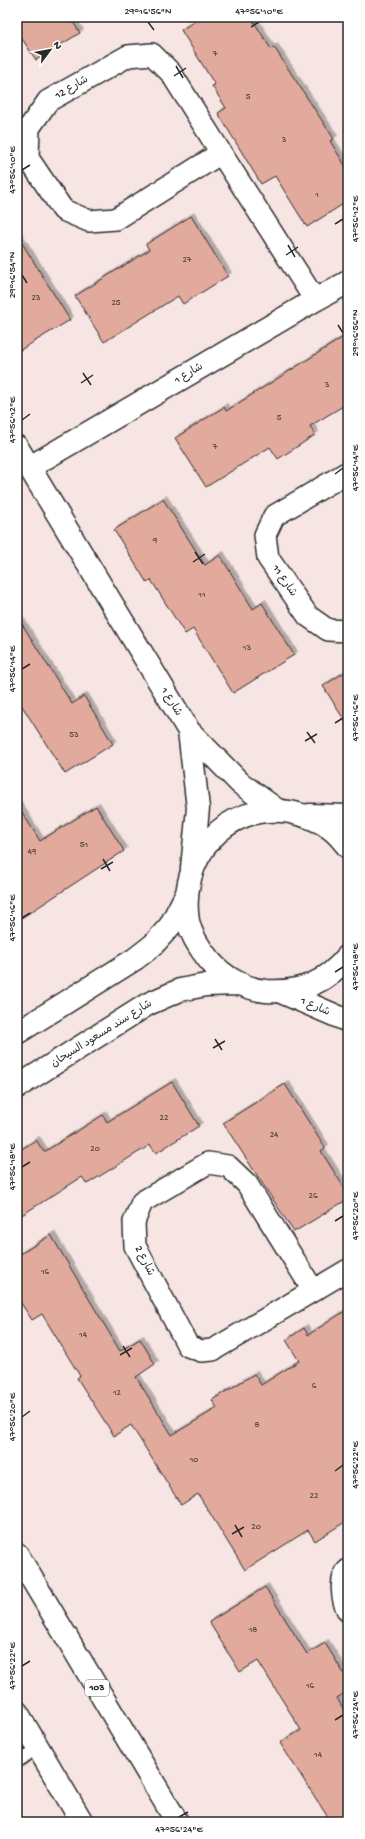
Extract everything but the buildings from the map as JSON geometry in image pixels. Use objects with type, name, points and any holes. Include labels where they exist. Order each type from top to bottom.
[{"type":"main road","name":"شارع 1","points":[[30,467],[348,282]]},
{"type":"main road","name":"شارع 1","points":[[17,447],[189,731],[240,783],[277,810]]},
{"type":"main road","name":"شارع 1","points":[[189,731],[198,808],[192,868]]},
{"type":"main road","points":[[17,1032],[135,960],[153,945],[170,926],[186,895],[192,868],[205,844],[225,826],[250,814],[277,810],[304,815],[348,816]]},
{"type":"main road","points":[[304,815],[331,829],[348,847]]},
{"type":"main road","points":[[186,895],[188,922],[198,947],[216,968],[238,984],[259,990],[281,992],[310,986],[336,970],[348,956]]},
{"type":"main road","name":"شارع سند مسعود السيحان","points":[[17,1087],[148,1004],[180,990],[206,985],[238,984]]},
{"type":"main road","name":"شارع 1","points":[[281,992],[348,1021]]},
{"type":"main road","name":"103","points":[[17,1554],[177,1822]]},
{"type":"main road","points":[[17,1712],[82,1822]]},
{"type":"street","name":"شارع 12","points":[[221,153],[116,220],[90,221],[63,210],[28,158],[29,128],[48,101],[128,56],[152,54],[171,73],[315,300]]},
{"type":"street","name":"شارع 11","points":[[348,472],[274,516],[264,535],[268,558],[308,616],[328,630],[348,631]]},
{"type":"street","name":"شارع 2","points":[[313,1290],[247,1184],[228,1166],[208,1163],[142,1202],[134,1222],[135,1246],[188,1346],[201,1351],[213,1350],[348,1270]]},
{"type":"street","points":[[348,1570],[345,1572],[342,1588],[345,1607],[348,1611]]},
{"type":"lane","points":[[17,1763],[38,1747]]}]
